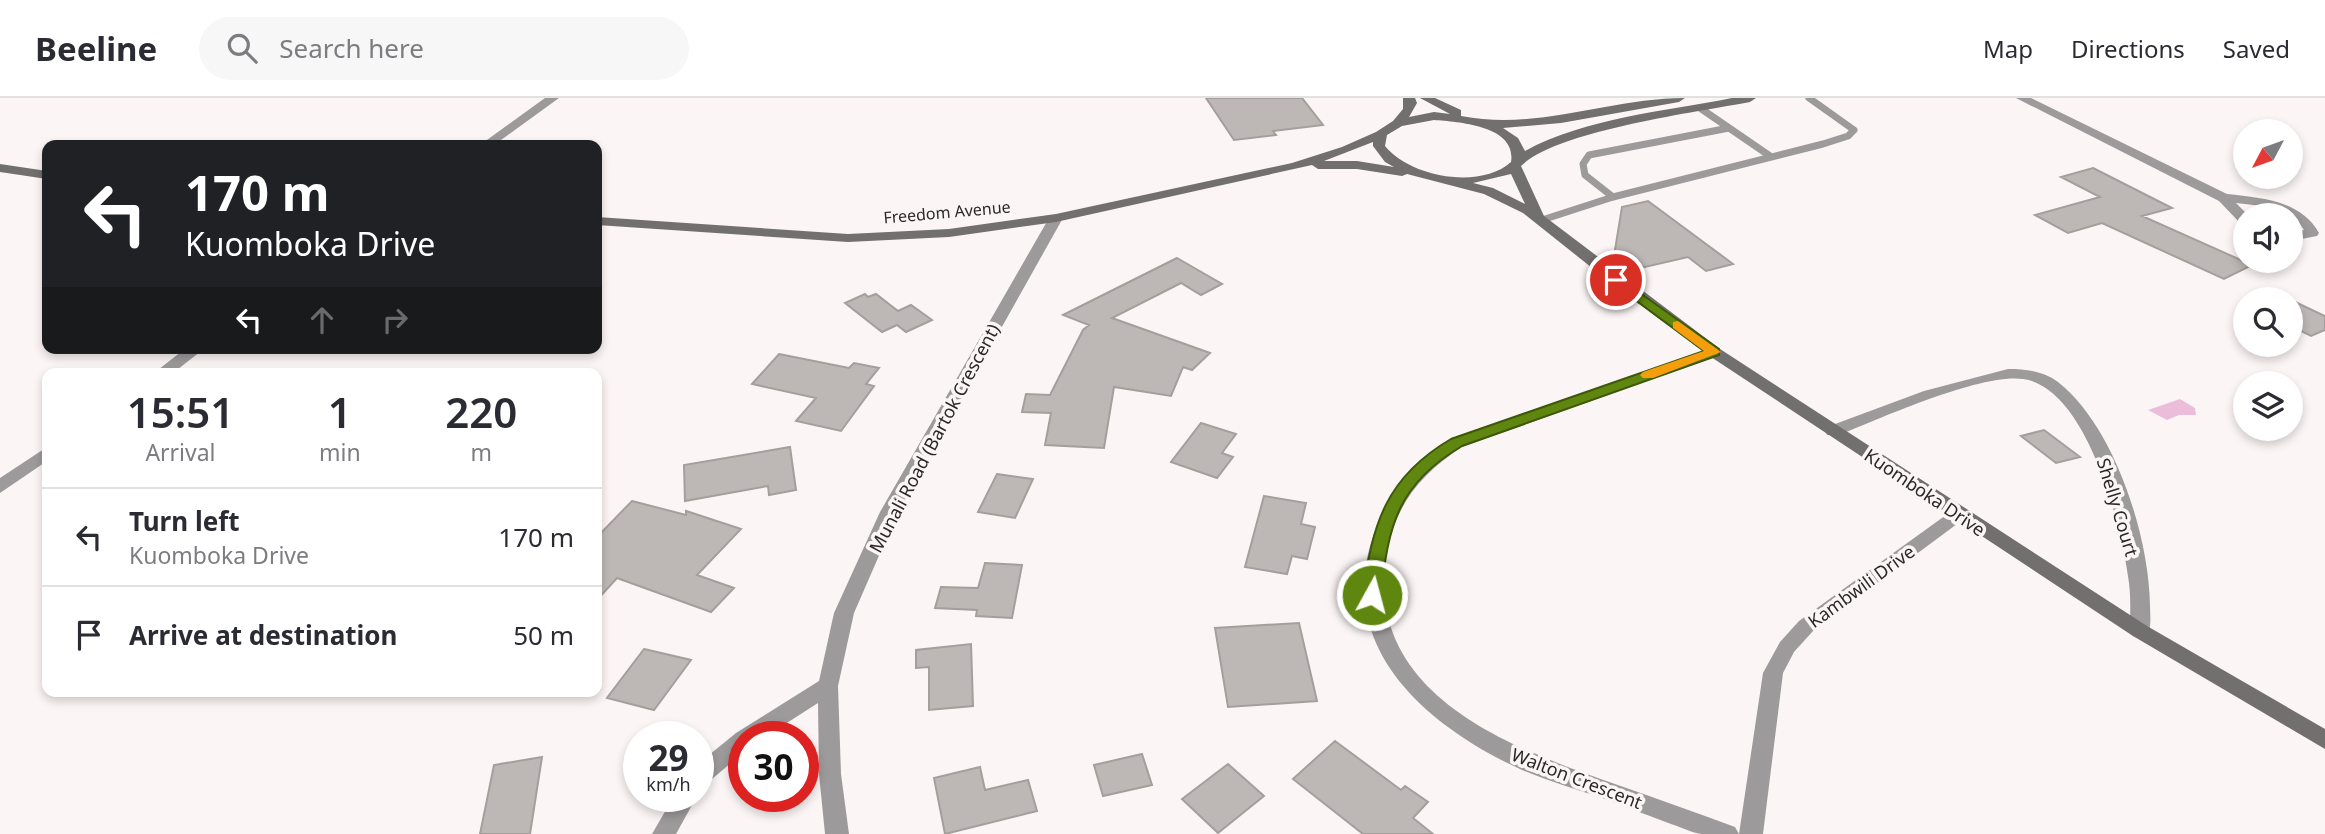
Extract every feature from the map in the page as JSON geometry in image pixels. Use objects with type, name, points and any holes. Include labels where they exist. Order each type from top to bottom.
[{"type":"main road","points":[[1398,122],[1409,110],[1409,98]]},
{"type":"main road","points":[[1426,98],[1506,134],[1515,143],[1519,152],[1516,163],[1531,205],[1542,220]]},
{"type":"main road","points":[[1398,122],[1434,116],[1518,125],[1568,120],[1679,98]]},
{"type":"main road","points":[[1441,180],[1485,179],[1503,173],[1546,145],[1582,132],[1750,98]]},
{"type":"main road","name":"Freedom Avenue","points":[[602,221],[848,238],[949,233],[1056,218],[1295,166],[1346,150],[1380,135],[1398,122]]},
{"type":"main road","points":[[1380,135],[1378,143],[1381,152],[1389,161],[1419,176]]},
{"type":"main road","name":"Freedom Avenue","points":[[1295,166],[1357,165],[1441,180]]},
{"type":"main road","points":[[0,168],[42,174]]},
{"type":"main road","points":[[1441,180],[1488,191],[1508,199],[1542,220]]},
{"type":"main road","name":"Kuomboka Drive","points":[[1542,220],[1616,280],[1714,352],[2140,631],[2325,740]]},
{"type":"street","points":[[493,140],[553,98]]},
{"type":"street","points":[[2022,98],[2224,198],[2233,207]]},
{"type":"street","points":[[2224,198],[2257,203]]},
{"type":"street","name":"Munali Road (Bartok Crescent)","points":[[837,834],[831,774],[828,686],[844,613],[889,513],[1056,218]]},
{"type":"street","points":[[2303,220],[2309,225],[2312,233],[2303,235]]},
{"type":"street","name":"Walton Crescent","points":[[1714,352],[1456,443],[1438,453],[1421,467],[1397,497],[1387,517],[1376,562],[1372,595],[1378,629],[1403,675],[1434,705],[1477,735],[1521,760],[1727,834]]},
{"type":"street","points":[[169,368],[189,354]]},
{"type":"street","name":"Shelly Court","points":[[1833,431],[1984,378],[2028,374],[2062,393],[2084,417],[2108,463],[2133,552],[2139,584],[2140,631]]},
{"type":"street","points":[[0,487],[42,457]]},
{"type":"street","name":"Kambwili Drive","points":[[1751,834],[1773,673],[1787,647],[1805,626],[1959,514]]},
{"type":"street","points":[[773,721],[828,686]]},
{"type":"street","points":[[714,764],[728,753]]},
{"type":"street","points":[[664,834],[677,812]]},
{"type":"lane","points":[[1542,220],[1613,197],[1823,144],[1848,136],[1854,130],[1809,98]]},
{"type":"lane","points":[[1700,108],[1770,156]]},
{"type":"lane","points":[[1613,197],[1585,175],[1583,164],[1589,155],[1729,128]]},
{"type":"shaded area","points":[[2180,399],[2195,408],[2196,415],[2179,415],[2167,420],[2148,410]]},
{"type":"building","points":[[1206,98],[1302,98],[1323,125],[1273,131],[1276,135],[1234,140]]},
{"type":"building","points":[[2093,168],[2172,208],[2142,216],[2233,257],[2233,273],[2236,273],[2224,279],[2102,223],[2068,233],[2035,215],[2100,197],[2061,177]]},
{"type":"building","points":[[1648,201],[1733,264],[1706,271],[1688,257],[1632,270],[1614,256],[1622,207]]},
{"type":"building","points":[[1177,258],[1222,284],[1201,295],[1181,283],[1112,318],[1210,353],[1192,370],[1183,367],[1171,396],[1114,387],[1104,448],[1045,445],[1051,413],[1022,412],[1026,394],[1050,395],[1083,330],[1089,325],[1063,315]]},
{"type":"building","points":[[865,294],[868,297],[876,294],[898,311],[911,305],[932,320],[906,332],[897,325],[882,332],[845,303]]},
{"type":"building","points":[[2303,306],[2325,316],[2325,330],[2311,336],[2303,332]]},
{"type":"building","points":[[779,354],[849,368],[854,363],[879,368],[866,384],[874,386],[841,431],[796,421],[816,398],[752,384]]},
{"type":"building","points":[[1201,423],[1236,434],[1222,453],[1233,457],[1217,478],[1171,462]]},
{"type":"building","points":[[2044,430],[2080,457],[2056,463],[2021,436]]},
{"type":"building","points":[[790,447],[796,490],[769,495],[768,486],[685,501],[684,465]]},
{"type":"building","points":[[997,474],[1033,479],[1015,518],[978,512]]},
{"type":"building","points":[[1264,496],[1306,503],[1301,524],[1315,527],[1307,559],[1292,556],[1287,574],[1245,567]]},
{"type":"building","points":[[632,501],[686,515],[686,511],[741,529],[697,575],[734,588],[711,612],[617,578],[602,594],[602,532]]},
{"type":"building","points":[[985,563],[1022,565],[1012,618],[976,616],[977,610],[935,608],[941,587],[978,588]]},
{"type":"building","points":[[1299,623],[1317,701],[1228,707],[1215,628]]},
{"type":"building","points":[[971,644],[973,706],[929,710],[929,667],[916,668],[916,650]]},
{"type":"building","points":[[644,649],[691,660],[654,710],[607,698]]},
{"type":"building","points":[[1335,741],[1401,790],[1405,786],[1428,802],[1413,818],[1433,834],[1363,834],[1293,779]]},
{"type":"building","points":[[1142,754],[1152,785],[1103,796],[1094,765]]},
{"type":"building","points":[[542,757],[530,834],[480,834],[494,765]]},
{"type":"building","points":[[1228,764],[1264,796],[1218,833],[1182,799]]},
{"type":"building","points":[[980,767],[985,790],[1028,780],[1037,811],[945,834],[934,778]]},
{"type":"slow traffic","points":[[1648,375],[1714,352],[1678,325]]},
{"type":"route","points":[[1372,595],[1376,562],[1387,517],[1397,497],[1421,467],[1438,453],[1456,443],[1714,352],[1616,280]]}]
